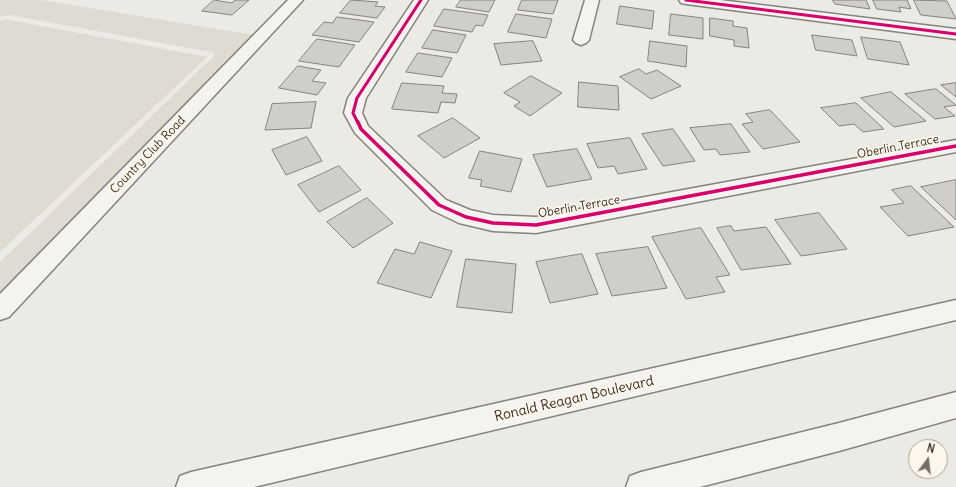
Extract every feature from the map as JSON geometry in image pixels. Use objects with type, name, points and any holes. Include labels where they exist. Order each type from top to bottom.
[{"type":"street","name":"Country Club Road","points":[[0,310],[296,0]]},
{"type":"street","name":"Oberlin Terrace","points":[[421,0],[357,98],[353,113],[361,129],[439,205],[466,217],[493,223],[536,225],[956,146]]},
{"type":"street","points":[[581,40],[592,0]]},
{"type":"street","points":[[686,0],[956,34]]},
{"type":"street","name":"Ronald Reagan Boulevard","points":[[191,487],[956,310]]},
{"type":"street","points":[[641,487],[839,437],[956,405]]},
{"type":"shaded area","points":[[0,0],[41,0],[254,35],[0,296],[0,262],[215,55],[211,52],[10,15],[0,17]]},
{"type":"shaded area","points":[[4,19],[207,57],[0,252],[0,21]]},
{"type":"building","points":[[214,0],[232,3],[235,0],[249,0],[232,15],[202,11]]},
{"type":"building","points":[[351,0],[378,2],[375,6],[385,7],[377,18],[340,13]]},
{"type":"building","points":[[461,0],[495,0],[489,12],[456,7]]},
{"type":"building","points":[[522,0],[558,0],[553,14],[518,10]]},
{"type":"building","points":[[833,0],[866,0],[870,9],[835,4]]},
{"type":"building","points":[[873,0],[907,0],[911,9],[899,7],[901,12],[877,9]]},
{"type":"building","points":[[914,0],[947,1],[956,19],[921,15]]},
{"type":"building","points":[[620,6],[654,11],[652,29],[617,24]]},
{"type":"building","points":[[444,9],[488,15],[483,26],[476,25],[472,32],[434,26]]},
{"type":"building","points":[[516,14],[552,19],[546,38],[508,32]]},
{"type":"building","points":[[671,14],[703,18],[703,39],[669,35]]},
{"type":"building","points":[[337,17],[374,22],[359,42],[312,35],[324,22],[332,23]]},
{"type":"building","points":[[710,18],[733,21],[733,26],[747,28],[749,48],[734,46],[734,40],[710,36]]},
{"type":"building","points":[[433,30],[466,35],[457,53],[422,48]]},
{"type":"building","points":[[812,35],[852,40],[857,56],[816,50]]},
{"type":"building","points":[[861,37],[900,42],[909,65],[868,59]]},
{"type":"building","points":[[317,39],[355,45],[339,67],[299,61]]},
{"type":"building","points":[[533,41],[542,61],[501,65],[494,44]]},
{"type":"building","points":[[650,41],[687,46],[686,67],[648,61]]},
{"type":"building","points":[[418,53],[452,58],[442,77],[406,72]]},
{"type":"building","points":[[298,66],[321,70],[312,81],[326,83],[317,95],[279,88]]},
{"type":"building","points":[[639,69],[646,74],[657,70],[681,86],[651,99],[620,77]]},
{"type":"building","points":[[531,76],[562,93],[530,116],[514,106],[520,102],[504,93]]},
{"type":"building","points":[[579,82],[618,86],[619,110],[578,107]]},
{"type":"building","points":[[402,83],[444,86],[442,93],[457,94],[455,103],[441,102],[438,113],[392,109]]},
{"type":"building","points":[[956,83],[956,97],[941,85]]},
{"type":"building","points":[[936,89],[956,105],[944,107],[955,116],[935,119],[905,94]]},
{"type":"building","points":[[891,92],[926,121],[894,127],[861,98]]},
{"type":"building","points":[[316,102],[311,128],[265,130],[272,104]]},
{"type":"building","points":[[856,103],[884,129],[863,132],[854,124],[839,126],[821,108]]},
{"type":"building","points":[[770,110],[800,142],[763,149],[742,124],[753,122],[746,114]]},
{"type":"building","points":[[453,118],[480,138],[444,158],[418,136]]},
{"type":"building","points":[[731,124],[750,152],[720,155],[716,149],[704,150],[690,128]]},
{"type":"building","points":[[673,129],[695,161],[663,166],[642,134]]},
{"type":"building","points":[[307,137],[322,161],[286,175],[272,150]]},
{"type":"building","points":[[630,138],[647,169],[618,174],[614,166],[598,168],[587,144]]},
{"type":"building","points":[[577,149],[592,179],[547,187],[533,155]]},
{"type":"building","points":[[480,151],[522,159],[511,192],[480,186],[482,180],[469,178]]},
{"type":"building","points":[[339,166],[361,190],[319,212],[298,185]]},
{"type":"building","points":[[956,180],[956,220],[921,187]]},
{"type":"building","points":[[911,186],[954,227],[908,236],[880,207],[904,203],[892,190]]},
{"type":"building","points":[[367,198],[393,223],[353,248],[327,222]]},
{"type":"building","points":[[819,213],[847,249],[801,256],[775,220]]},
{"type":"building","points":[[731,226],[734,231],[766,227],[791,264],[741,270],[717,228]]},
{"type":"building","points":[[701,228],[730,275],[716,277],[725,292],[686,299],[652,237]]},
{"type":"building","points":[[420,242],[452,251],[431,298],[377,283],[395,249],[414,254]]},
{"type":"building","points":[[648,247],[667,288],[612,296],[596,254]]},
{"type":"building","points":[[582,254],[598,294],[550,303],[536,262]]},
{"type":"building","points":[[466,259],[516,264],[512,313],[457,307]]},
{"type":"cycle path","points":[[421,0],[357,98],[353,113],[361,129],[439,205],[466,217],[493,223],[536,225],[956,146]]},
{"type":"cycle path","points":[[686,0],[956,34]]}]
